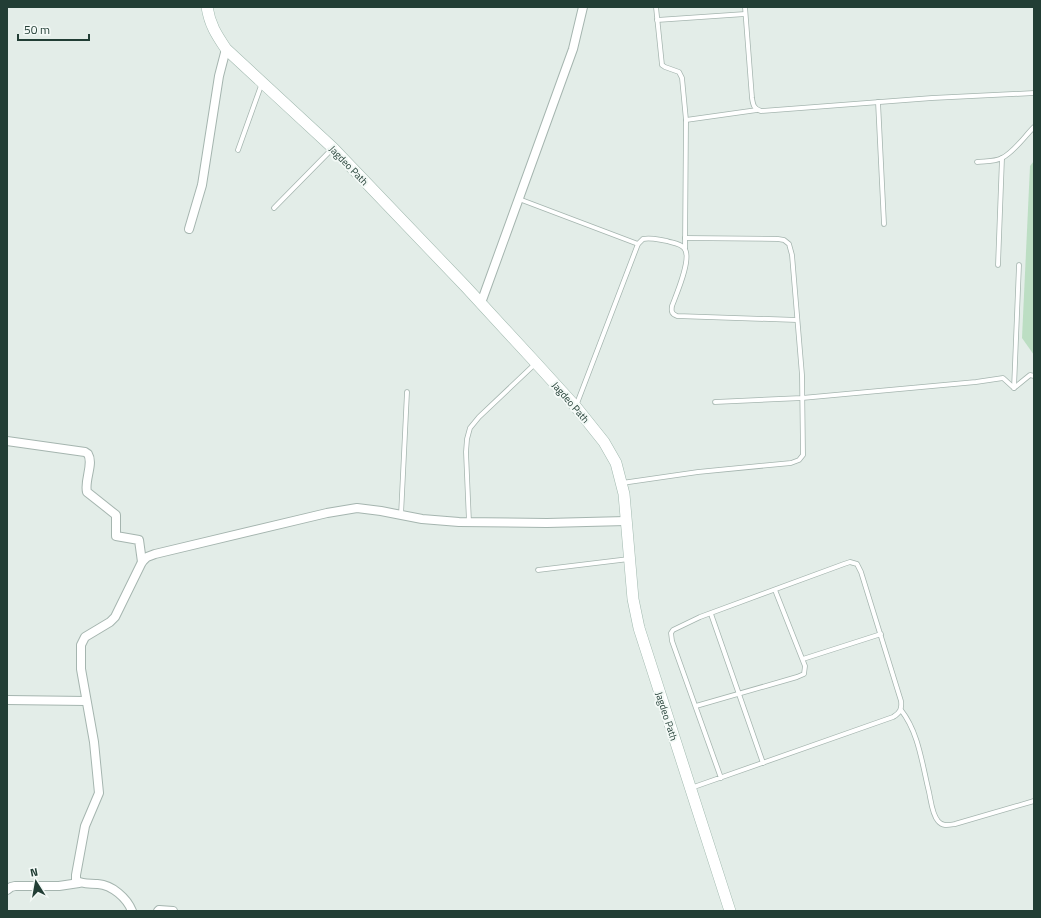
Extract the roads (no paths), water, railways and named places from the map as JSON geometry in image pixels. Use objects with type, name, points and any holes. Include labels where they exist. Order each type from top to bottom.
[{"type":"main road","name":"Jagdeo Path","points":[[207,7],[210,22],[226,49],[333,148],[536,363],[576,407],[604,442],[616,463],[624,494],[633,599],[639,628],[730,911]]},
{"type":"street","points":[[481,304],[574,49],[583,7]]},
{"type":"street","points":[[189,229],[202,185],[219,76],[226,49]]},
{"type":"street","points":[[7,441],[85,452],[88,454],[90,460],[86,484],[87,492],[116,515],[116,536],[139,540],[142,562]]},
{"type":"street","points":[[79,883],[76,880],[76,875],[85,826],[99,793],[95,750],[80,662],[82,640],[110,622],[115,617],[142,562],[147,557],[357,508],[439,521],[547,523],[626,521]]},
{"type":"street","points":[[7,700],[86,701]]},
{"type":"street","points":[[7,890],[15,886],[60,886],[79,883],[97,884],[109,887],[126,902],[132,911]]},
{"type":"street","points":[[158,911],[173,911]]},
{"type":"lane","points":[[656,7],[661,61],[665,67],[676,70],[681,74],[686,120],[684,248],[687,259],[671,311],[677,316],[797,320]]},
{"type":"lane","points":[[745,7],[752,98],[754,107],[757,110]]},
{"type":"lane","points":[[657,20],[746,14]]},
{"type":"lane","points":[[238,150],[262,82]]},
{"type":"lane","points":[[686,120],[757,110],[768,112],[932,98],[1034,93]]},
{"type":"lane","points":[[878,102],[884,224]]},
{"type":"lane","points":[[977,162],[1002,158],[1009,153],[1034,127]]},
{"type":"lane","points":[[274,208],[333,148]]},
{"type":"lane","points":[[998,265],[1002,158]]},
{"type":"lane","points":[[519,199],[638,244]]},
{"type":"lane","points":[[576,407],[638,244],[643,239],[651,238],[677,244],[684,248]]},
{"type":"lane","points":[[621,483],[698,472],[791,463],[799,460],[803,455],[802,375],[790,246],[787,242],[778,239],[685,238]]},
{"type":"lane","points":[[1014,388],[1019,265]]},
{"type":"lane","points":[[470,522],[466,452],[470,428],[479,417],[536,363]]},
{"type":"lane","points":[[1014,388],[1030,375],[1034,376]]},
{"type":"lane","points":[[714,402],[802,398],[968,383],[1002,378],[1014,388]]},
{"type":"lane","points":[[401,515],[407,392]]},
{"type":"lane","points":[[538,570],[630,559]]},
{"type":"lane","points":[[721,778],[672,641],[671,633],[676,628],[711,614],[844,564],[854,563],[857,564],[861,572],[901,701],[901,710],[913,728],[935,816],[941,824],[955,824],[1034,801]]},
{"type":"lane","points":[[696,706],[802,675],[805,672],[806,669],[803,659],[775,590]]},
{"type":"lane","points":[[711,614],[740,693],[763,763]]},
{"type":"lane","points":[[803,659],[881,634]]},
{"type":"lane","points":[[691,788],[893,717],[901,710]]}]
